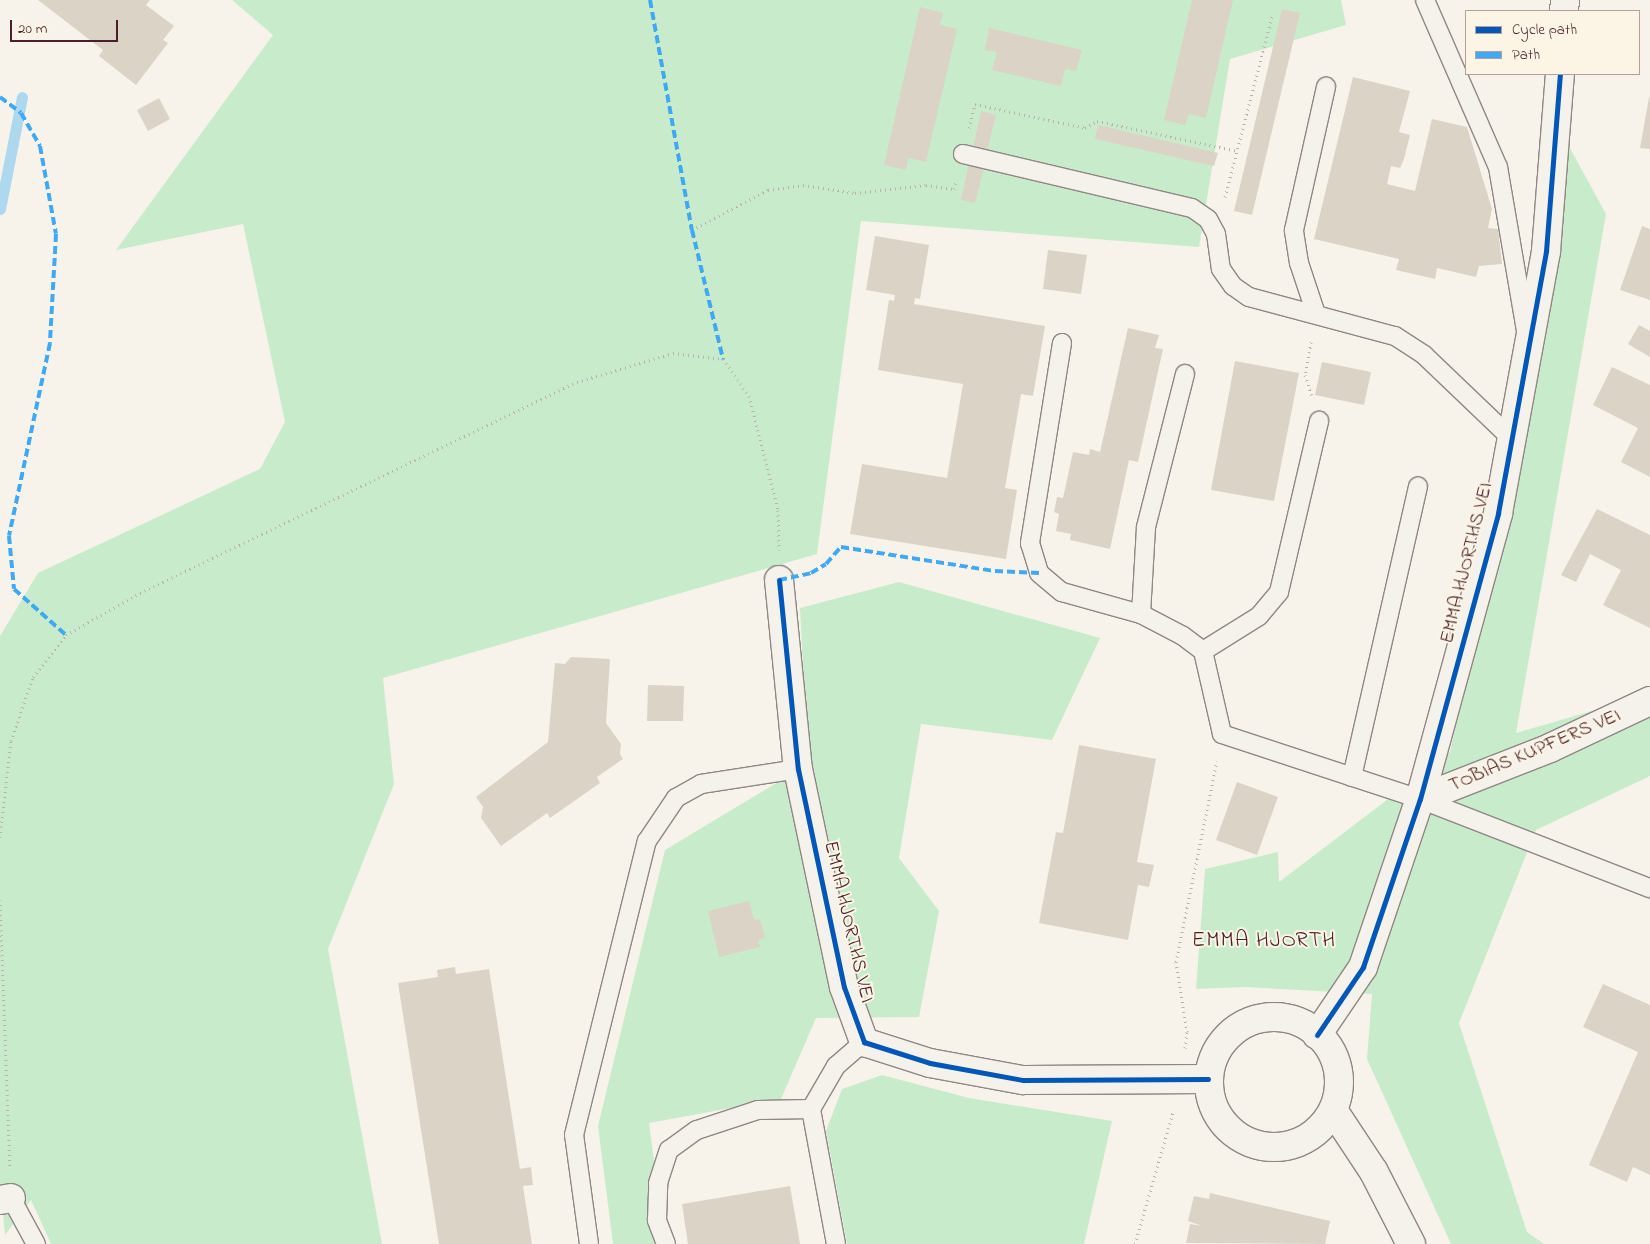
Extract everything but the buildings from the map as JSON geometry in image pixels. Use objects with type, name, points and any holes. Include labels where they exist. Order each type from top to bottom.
[{"type":"street","name":"EMMA HJORTHS VEI","points":[[1317,1035],[1363,967],[1420,799],[1498,513],[1546,251],[1560,75]]},
{"type":"street","name":"EMMA HJORTHS VEI","points":[[779,580],[798,769],[844,987],[864,1042]]},
{"type":"street","name":"TOBIAS KUPFERS VEI","points":[[1420,799],[1550,748],[1650,701]]},
{"type":"street","points":[[1275,1017],[1295,1020],[1317,1035],[1328,1046],[1337,1066],[1338,1089],[1333,1110],[1319,1129],[1301,1142],[1280,1147],[1257,1146],[1237,1136],[1221,1121],[1211,1101],[1195,1080],[1237,1028],[1255,1019],[1275,1017]]},
{"type":"street","points":[[864,1042],[930,1063],[1023,1080],[1195,1080]]},
{"type":"street","points":[[1333,1110],[1374,1172],[1411,1244]]},
{"type":"lane","points":[[1425,0],[1498,167],[1529,349]]},
{"type":"lane","points":[[1316,314],[1299,263],[1294,230],[1326,87]]},
{"type":"lane","points":[[963,154],[1192,208],[1208,219],[1216,234],[1221,269],[1233,286],[1248,297],[1395,336],[1424,355],[1512,439]]},
{"type":"lane","points":[[1062,343],[1030,543],[1039,573],[1062,592],[1141,614],[1184,636],[1203,651],[1222,734],[1420,799],[1650,888]]},
{"type":"lane","points":[[1141,614],[1146,527],[1185,374]]},
{"type":"lane","points":[[1203,651],[1259,616],[1280,592],[1319,421]]},
{"type":"lane","points":[[1352,777],[1418,486]]},
{"type":"lane","points":[[589,1244],[574,1135],[647,841],[676,798],[700,784],[798,769]]},
{"type":"lane","points":[[836,1244],[810,1109],[836,1066],[864,1042]]},
{"type":"lane","points":[[666,1244],[658,1220],[658,1183],[669,1150],[696,1130],[758,1110],[810,1109]]},
{"type":"lane","points":[[6,1199],[36,1244]]},
{"type":"path","points":[[1208,219],[1224,204],[1272,16]]},
{"type":"path","points":[[1316,314],[1305,376],[1319,421]]},
{"type":"path","points":[[0,837],[11,741],[34,677],[66,635],[140,593],[577,382],[673,353],[723,358],[749,396],[778,510],[779,580]]},
{"type":"path","points":[[1135,1244],[1195,1080],[1176,962],[1222,734]]},
{"type":"path","points":[[0,900],[6,1199]]},
{"type":"green space","points":[[232,0],[1341,0],[1346,25],[1230,59],[1199,247],[861,221],[817,554],[383,678],[394,784],[328,949],[382,1244],[51,1244],[31,1200],[5,1235],[0,1182],[0,636],[38,573],[260,469],[285,422],[243,224],[116,250],[273,35]]},
{"type":"green space","points":[[1565,139],[1606,214],[1516,733],[1650,694],[1650,776],[1536,830],[1459,1023],[1527,1232],[1544,1244],[1451,1244],[1367,1059],[1372,994],[1245,987],[1196,989],[1205,869],[1278,852],[1279,882],[1450,752],[1537,336]]},
{"type":"green space","points":[[899,582],[1100,638],[1052,740],[921,724],[899,858],[939,911],[919,1017],[816,1018],[781,1099],[649,1123],[665,1244],[613,1244],[598,1126],[665,850],[808,764],[800,608]]},
{"type":"green space","points":[[882,1075],[969,1098],[1112,1121],[1084,1244],[847,1244],[826,1131],[842,1089]]},
{"type":"waterway","points":[[0,209],[22,97]]},
{"type":"marked path","points":[[650,0],[692,230],[723,359]]},
{"type":"marked path","points":[[0,97],[21,113],[40,146],[56,234],[50,343],[9,536],[14,589],[66,635]]},
{"type":"marked path","points":[[779,580],[811,573],[826,564],[841,547],[995,571],[1039,573]]},
{"type":"cycle path","points":[[1317,1035],[1363,967],[1420,799],[1498,513],[1546,251],[1560,75]]},
{"type":"cycle path","points":[[779,580],[798,769],[844,987],[864,1042],[930,1063],[1023,1080],[1208,1079]]},
{"type":"district","name":"EMMA HJORTH","points":[[1264,942]]}]
